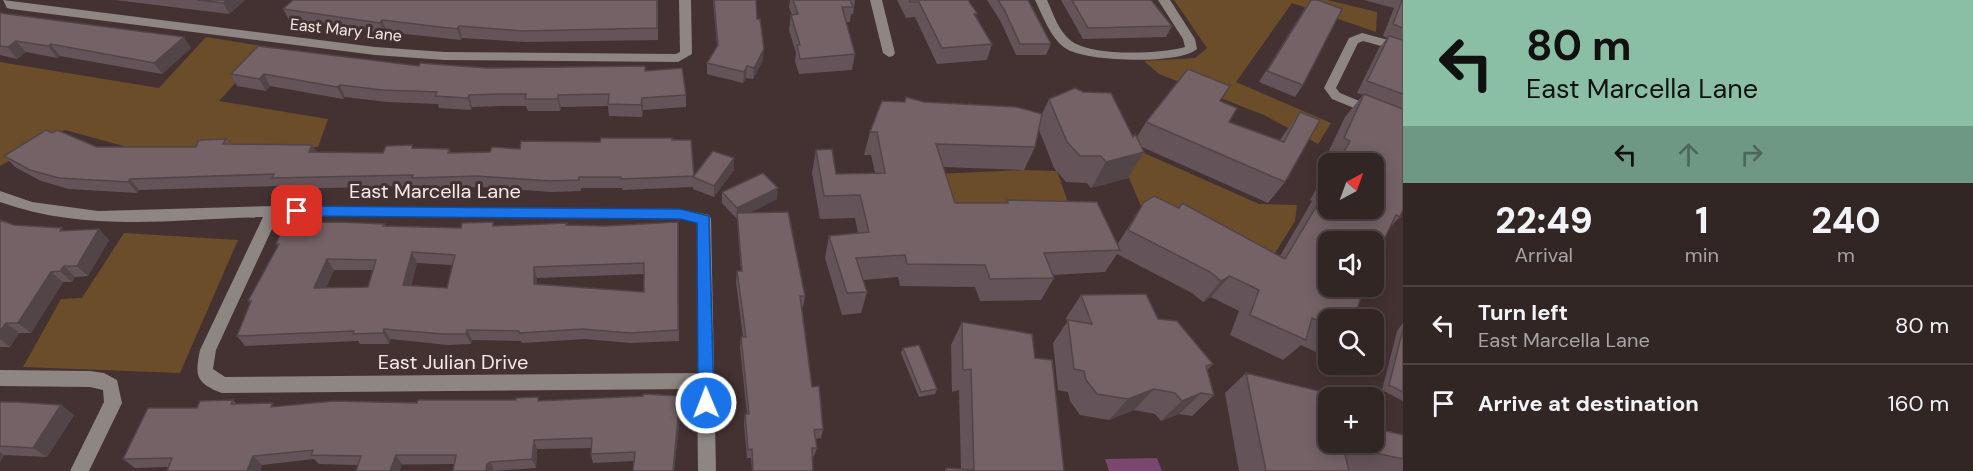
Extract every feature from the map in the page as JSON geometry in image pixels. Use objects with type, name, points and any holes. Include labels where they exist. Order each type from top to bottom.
[{"type":"street","name":"East Mary Lane","points":[[10,3],[375,51],[444,56],[678,58],[686,54],[685,0]]},
{"type":"street","points":[[876,0],[890,53]]},
{"type":"street","points":[[1041,0],[1065,43],[1078,53],[1094,55],[1191,49],[1189,39],[1164,0]]},
{"type":"street","points":[[1403,48],[1362,37],[1353,41],[1330,88],[1336,96],[1403,124]]},
{"type":"street","name":"East Marcella Lane","points":[[0,196],[18,205],[76,215],[273,211],[680,214],[704,219],[706,381]]},
{"type":"street","name":"East Julian Drive","points":[[273,211],[208,350],[204,372],[222,385],[706,381]]},
{"type":"street","points":[[0,378],[104,381],[111,386],[113,403],[79,471]]},
{"type":"street","points":[[706,381],[707,471]]},
{"type":"shaded area","points":[[1174,0],[1327,0],[1377,12],[1376,32],[1292,3],[1236,82],[1331,123],[1318,144],[1264,115],[1159,74],[1144,61],[1195,58],[1207,48]]},
{"type":"shaded area","points":[[206,37],[268,47],[219,101],[328,119],[318,147],[138,150],[65,130],[0,166],[0,62],[159,88]]},
{"type":"shaded area","points":[[1135,149],[1259,204],[1297,205],[1295,221],[1265,269],[1145,216],[1120,156]]},
{"type":"shaded area","points":[[1057,171],[1074,219],[956,220],[936,174]]},
{"type":"shaded area","points":[[124,233],[238,240],[180,373],[23,367],[61,299],[82,298]]},
{"type":"shaded area","points":[[1157,458],[1162,471],[1109,471],[1105,459]]},
{"type":"building","points":[[198,0],[227,0],[223,3]]},
{"type":"building","points":[[293,0],[657,0],[657,28],[523,31],[459,26],[457,29],[382,20],[380,23],[283,9]]},
{"type":"building","points":[[714,0],[756,0],[757,19],[760,19],[764,49],[754,68],[747,66],[744,72],[707,63],[718,45]]},
{"type":"building","points":[[793,0],[850,0],[853,7],[842,7],[855,54],[800,59],[797,45],[800,45],[791,15],[798,14]]},
{"type":"building","points":[[909,0],[968,0],[992,44],[942,48],[919,2]]},
{"type":"building","points":[[998,0],[1028,0],[1051,44],[1020,44]]},
{"type":"building","points":[[1072,0],[1151,0],[1172,26],[1088,28]]},
{"type":"building","points":[[1311,0],[1318,0],[1342,9],[1303,85],[1267,71]]},
{"type":"building","points":[[1403,0],[1403,28],[1393,24]]},
{"type":"building","points":[[0,13],[184,37],[154,63],[51,44],[48,46],[16,41],[8,47],[0,46]]},
{"type":"building","points":[[1389,36],[1403,40],[1403,94],[1367,81]]},
{"type":"building","points":[[258,46],[419,66],[420,63],[486,68],[645,66],[645,71],[682,68],[686,95],[642,98],[641,105],[608,104],[609,94],[558,95],[558,99],[525,99],[526,94],[469,95],[468,98],[435,96],[437,92],[382,90],[340,85],[337,87],[264,74],[259,79],[231,74]]},
{"type":"building","points":[[1188,69],[1230,86],[1220,101],[1237,108],[1229,122],[1284,142],[1300,112],[1320,120],[1285,182],[1146,122]]},
{"type":"building","points":[[1075,88],[1083,92],[1111,93],[1133,137],[1135,134],[1144,152],[1106,162],[1101,156],[1080,156],[1067,142],[1049,99]]},
{"type":"building","points":[[1364,94],[1403,109],[1403,209],[1400,217],[1396,215],[1384,240],[1384,231],[1318,231],[1318,297],[1361,297],[1357,309],[1318,309],[1318,321],[1312,318],[1306,340],[1250,315],[1259,290],[1230,276],[1221,281],[1210,272],[1128,230],[1144,202],[1154,196],[1179,208],[1182,203],[1285,259],[1318,204],[1318,219],[1384,219],[1384,153],[1343,153],[1350,141],[1344,138]]},
{"type":"building","points":[[906,97],[924,102],[1017,107],[1042,114],[1035,147],[936,144],[955,203],[1008,203],[1007,200],[1097,202],[1120,250],[1044,253],[1054,278],[990,279],[985,265],[907,264],[905,255],[856,258],[867,292],[847,293],[829,236],[869,232],[860,195],[824,196],[816,150],[832,149],[836,174],[885,173],[877,132],[870,132],[882,101],[905,102]]},
{"type":"building","points":[[46,130],[52,133],[57,130],[97,147],[196,147],[199,140],[226,139],[223,144],[312,145],[309,152],[383,153],[386,146],[412,145],[412,148],[449,149],[448,153],[490,152],[492,147],[520,149],[521,141],[600,142],[601,138],[672,138],[672,140],[691,140],[694,176],[621,179],[621,177],[579,177],[579,180],[550,181],[477,176],[412,178],[413,175],[272,178],[274,174],[130,179],[128,182],[59,178],[30,170],[4,156]]},
{"type":"building","points":[[713,151],[734,158],[714,186],[693,177]]},
{"type":"building","points":[[763,173],[778,188],[737,208],[722,192]]},
{"type":"building","points":[[788,212],[805,296],[800,296],[812,387],[819,386],[823,429],[814,430],[817,448],[812,448],[813,471],[753,471],[752,449],[748,450],[745,414],[749,414],[741,337],[746,337],[737,271],[742,271],[737,213]]},
{"type":"building","points":[[0,220],[14,225],[62,228],[60,231],[99,229],[77,266],[64,266],[60,271],[51,272],[18,323],[6,323],[0,331]]},
{"type":"building","points":[[340,222],[384,224],[383,226],[461,228],[462,223],[493,222],[493,226],[567,223],[566,225],[604,226],[678,222],[678,330],[629,333],[583,329],[519,333],[519,331],[467,330],[466,334],[443,334],[384,329],[383,333],[353,334],[354,331],[237,336],[251,301],[248,301],[279,244],[276,244],[285,223]],"holes":[[[412,252],[455,255],[447,288],[403,285]],[[327,259],[376,260],[368,287],[314,288]],[[644,263],[644,292],[534,284],[534,267]]]},
{"type":"building","points":[[1146,294],[1158,319],[1177,321],[1213,364],[1206,366],[1214,395],[1201,393],[1182,401],[1175,393],[1154,389],[1128,399],[1097,394],[1086,380],[1084,371],[1074,369],[1068,320],[1092,324],[1081,295]]},
{"type":"building","points":[[962,322],[1032,334],[1035,358],[1052,360],[1064,471],[947,471],[946,468],[974,470],[971,369],[963,370]]},
{"type":"building","points":[[1403,329],[1403,392],[1389,385]]},
{"type":"building","points":[[919,345],[937,389],[921,392],[903,348]]},
{"type":"building","points":[[1246,373],[1318,391],[1318,453],[1345,453],[1349,471],[1266,471]]},
{"type":"building","points":[[643,394],[680,396],[673,471],[633,471],[635,452],[591,454],[592,438],[534,440],[532,459],[490,462],[487,464],[486,471],[453,471],[456,455],[396,455],[390,471],[356,471],[361,456],[311,455],[313,450],[253,456],[247,471],[167,471],[172,458],[123,459],[148,408],[197,408],[200,401],[233,400],[231,404],[273,403],[271,407],[334,401],[417,403],[418,400],[516,400],[516,398],[538,397],[538,401],[643,396]]},
{"type":"building","points":[[0,402],[61,405],[33,448],[0,446]]},
{"type":"building","points":[[1384,430],[1403,435],[1403,459],[1375,453],[1384,453]]},
{"type":"route","points":[[297,211],[680,214],[704,219],[706,403]]}]
